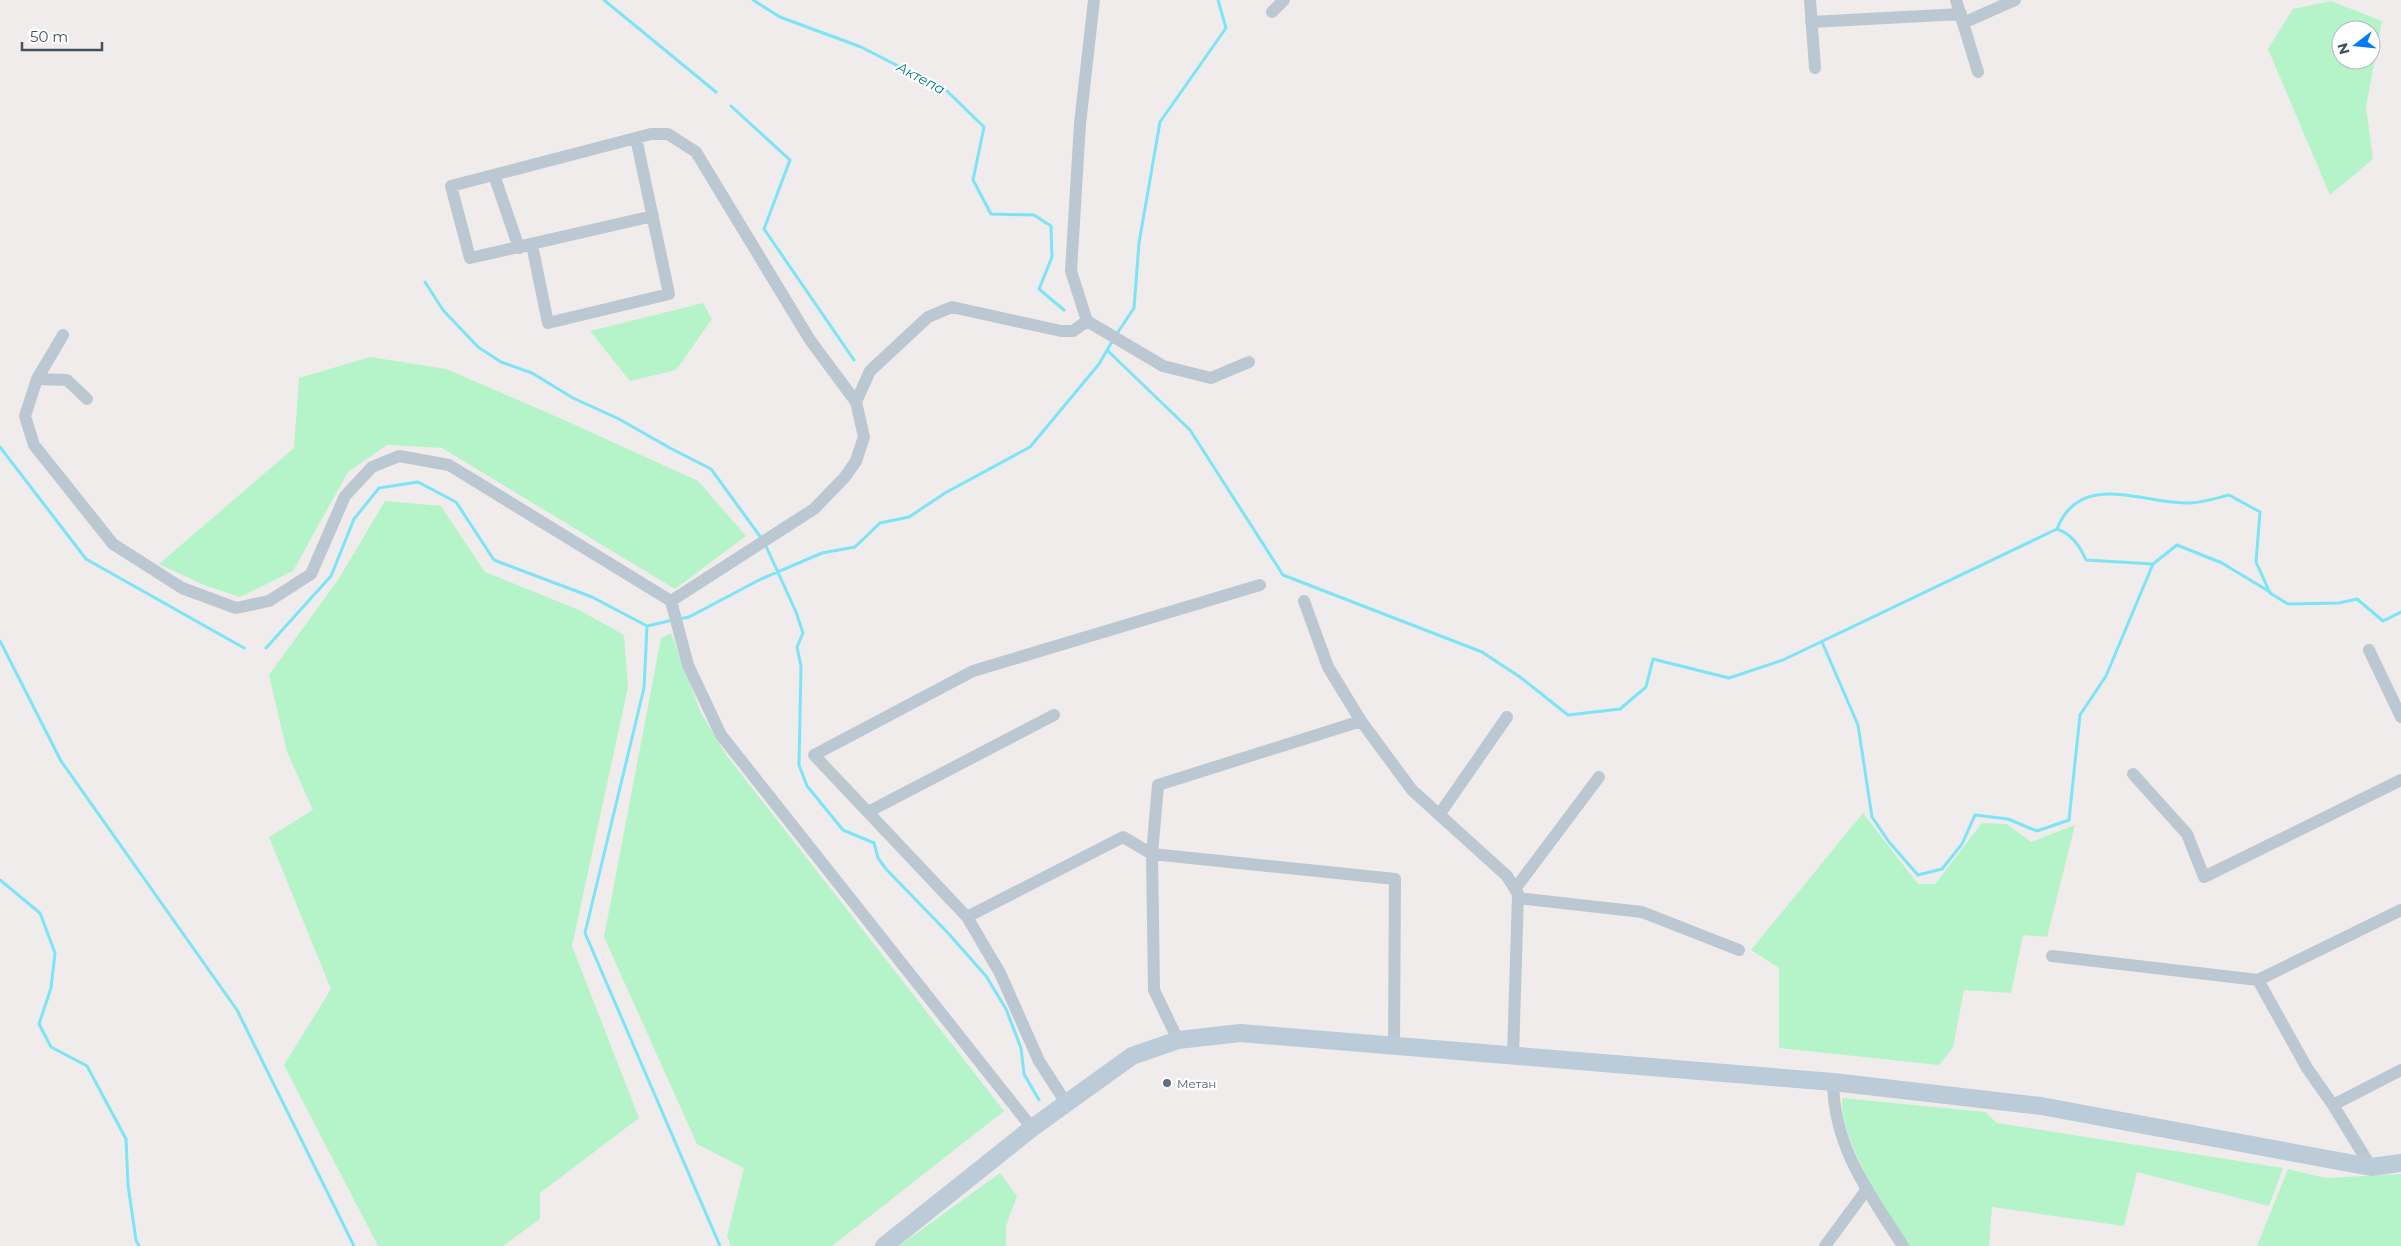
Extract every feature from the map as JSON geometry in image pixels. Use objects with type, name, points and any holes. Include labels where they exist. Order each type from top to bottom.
[{"type":"main road","points":[[884,1246],[1032,1128],[1132,1056],[1178,1040],[1240,1034],[1833,1082],[2041,1106],[2371,1167],[2401,1163]]},
{"type":"street","points":[[1094,0],[1080,124],[1071,271],[1087,321],[1164,366],[1211,378],[1249,362]]},
{"type":"street","points":[[1272,12],[1284,0]]},
{"type":"street","points":[[1810,0],[1815,68]]},
{"type":"street","points":[[1956,0],[1978,72]]},
{"type":"street","points":[[1812,22],[1962,19],[2015,0]]},
{"type":"street","points":[[653,216],[470,258],[451,186],[651,134],[668,134],[696,152],[810,340],[856,402],[864,437],[856,461],[845,477],[814,509],[671,601]]},
{"type":"street","points":[[532,245],[548,323],[669,294],[636,138]]},
{"type":"street","points":[[494,175],[519,248]]},
{"type":"street","points":[[856,402],[870,371],[928,316],[952,307],[1061,331],[1073,331],[1087,321]]},
{"type":"street","points":[[63,335],[37,379],[25,416],[34,445],[112,544],[182,588],[236,608],[269,601],[311,574],[345,496],[372,467],[399,456],[449,465],[671,601],[688,665],[721,735],[1032,1128]]},
{"type":"street","points":[[37,379],[67,380],[87,399]]},
{"type":"street","points":[[1066,1103],[1039,1061],[1000,972],[966,917],[814,755],[973,670],[1260,585]]},
{"type":"street","points":[[1304,601],[1328,667],[1361,721],[1412,790],[1507,876],[1516,894],[1513,1056]]},
{"type":"street","points":[[2369,650],[2401,716]]},
{"type":"street","points":[[868,812],[1054,715]]},
{"type":"street","points":[[1439,815],[1507,717]]},
{"type":"street","points":[[1178,1040],[1154,990],[1152,854],[1158,785],[1361,721]]},
{"type":"street","points":[[2133,774],[2187,834],[2204,877],[2401,780]]},
{"type":"street","points":[[1516,894],[1599,777]]},
{"type":"street","points":[[966,917],[1123,837],[1152,854],[1395,880],[1394,1046]]},
{"type":"street","points":[[1516,894],[1642,912],[1739,950]]},
{"type":"street","points":[[2052,956],[2258,980],[2401,910]]},
{"type":"street","points":[[2258,980],[2307,1068],[2333,1105],[2371,1167]]},
{"type":"street","points":[[2333,1105],[2401,1070]]},
{"type":"street","points":[[1833,1082],[1833,1106],[1850,1160],[1903,1246]]},
{"type":"street","points":[[1826,1246],[1867,1189]]},
{"type":"green space","points":[[2331,1],[2379,20],[2331,20],[2331,70],[2373,70],[2366,107],[2373,159],[2330,195],[2268,49],[2293,9]]},
{"type":"green space","points":[[703,303],[712,319],[676,370],[630,381],[590,331]]},
{"type":"green space","points":[[370,357],[446,369],[698,481],[746,536],[675,589],[442,448],[387,445],[348,472],[293,571],[240,597],[204,585],[159,564],[294,448],[299,378]]},
{"type":"green space","points":[[385,501],[441,506],[485,572],[579,610],[624,635],[628,687],[572,946],[639,1118],[540,1193],[540,1219],[503,1246],[378,1246],[284,1065],[331,989],[269,837],[313,810],[287,752],[269,675],[338,580]]},
{"type":"green space","points":[[671,633],[701,713],[727,756],[1004,1111],[832,1246],[731,1246],[727,1236],[744,1168],[697,1144],[604,937],[661,638]]},
{"type":"green space","points":[[1863,813],[1918,884],[1935,884],[1982,823],[2007,824],[2031,842],[2075,825],[2047,937],[2023,935],[2011,993],[1964,990],[1953,1048],[1939,1065],[1779,1048],[1779,968],[1751,950]]},
{"type":"green space","points":[[1842,1098],[1985,1112],[1997,1123],[2283,1168],[2269,1206],[2137,1172],[2124,1226],[1992,1207],[1989,1246],[1905,1246],[1865,1174],[1856,1153],[1843,1115]]},
{"type":"green space","points":[[2288,1169],[2326,1178],[2401,1174],[2401,1246],[2257,1246]]},
{"type":"green space","points":[[1000,1173],[1017,1196],[1006,1226],[1006,1246],[899,1246]]},
{"type":"waterway","points":[[604,0],[716,92]]},
{"type":"waterway","name":"Актепа","points":[[753,0],[780,17],[861,47],[947,91],[984,127],[973,180],[991,214],[1034,215],[1051,226],[1052,257],[1039,289],[1064,310]]},
{"type":"waterway","points":[[1116,335],[1134,308],[1139,243],[1160,122],[1226,28],[1218,0]]},
{"type":"waterway","points":[[731,106],[790,160],[764,229],[854,360]]},
{"type":"waterway","points":[[425,282],[443,310],[478,347],[501,362],[532,373],[573,398],[619,419],[711,469],[762,539]]},
{"type":"waterway","points":[[679,619],[689,617],[761,579],[822,553],[855,547],[880,523],[909,517],[945,493],[1030,447],[1099,364],[1113,340]]},
{"type":"waterway","points":[[1107,350],[1190,430],[1283,575],[1482,652],[1520,677],[1568,715],[1620,709],[1646,687],[1653,659],[1729,678],[1783,660],[2057,529],[2068,511],[2081,500],[2098,495],[2116,494],[2191,503],[2229,495],[2260,512],[2256,562],[2270,593],[2288,604],[2339,603],[2357,599],[2383,621],[2401,612]]},
{"type":"waterway","points":[[0,447],[86,559],[244,648]]},
{"type":"waterway","points":[[266,648],[331,576],[354,519],[379,488],[418,482],[456,502],[494,560],[592,597],[647,626],[644,688],[585,933],[720,1246]]},
{"type":"waterway","points":[[2057,529],[2075,541],[2086,560],[2153,564]]},
{"type":"waterway","points":[[765,544],[796,612],[803,633],[797,647],[801,666],[799,765],[807,786],[843,830],[874,843],[878,858],[886,869],[948,933],[986,976],[1006,1009],[1021,1048],[1024,1074],[1039,1100]]},
{"type":"waterway","points":[[1822,642],[1858,725],[1872,817],[1889,842],[1918,875],[1942,869],[1962,844],[1975,815],[2008,819],[2037,831],[2069,820],[2080,715],[2106,676],[2153,564],[2177,545],[2222,563],[2270,592]]},
{"type":"waterway","points":[[647,626],[673,620]]},
{"type":"waterway","points":[[0,641],[61,761],[237,1010],[354,1246]]},
{"type":"waterway","points":[[0,880],[40,913],[55,953],[51,988],[39,1024],[51,1047],[87,1066],[126,1139],[128,1185],[136,1240],[139,1246]]},
{"type":"place","name":"Метан","points":[[1167,1083]]}]
